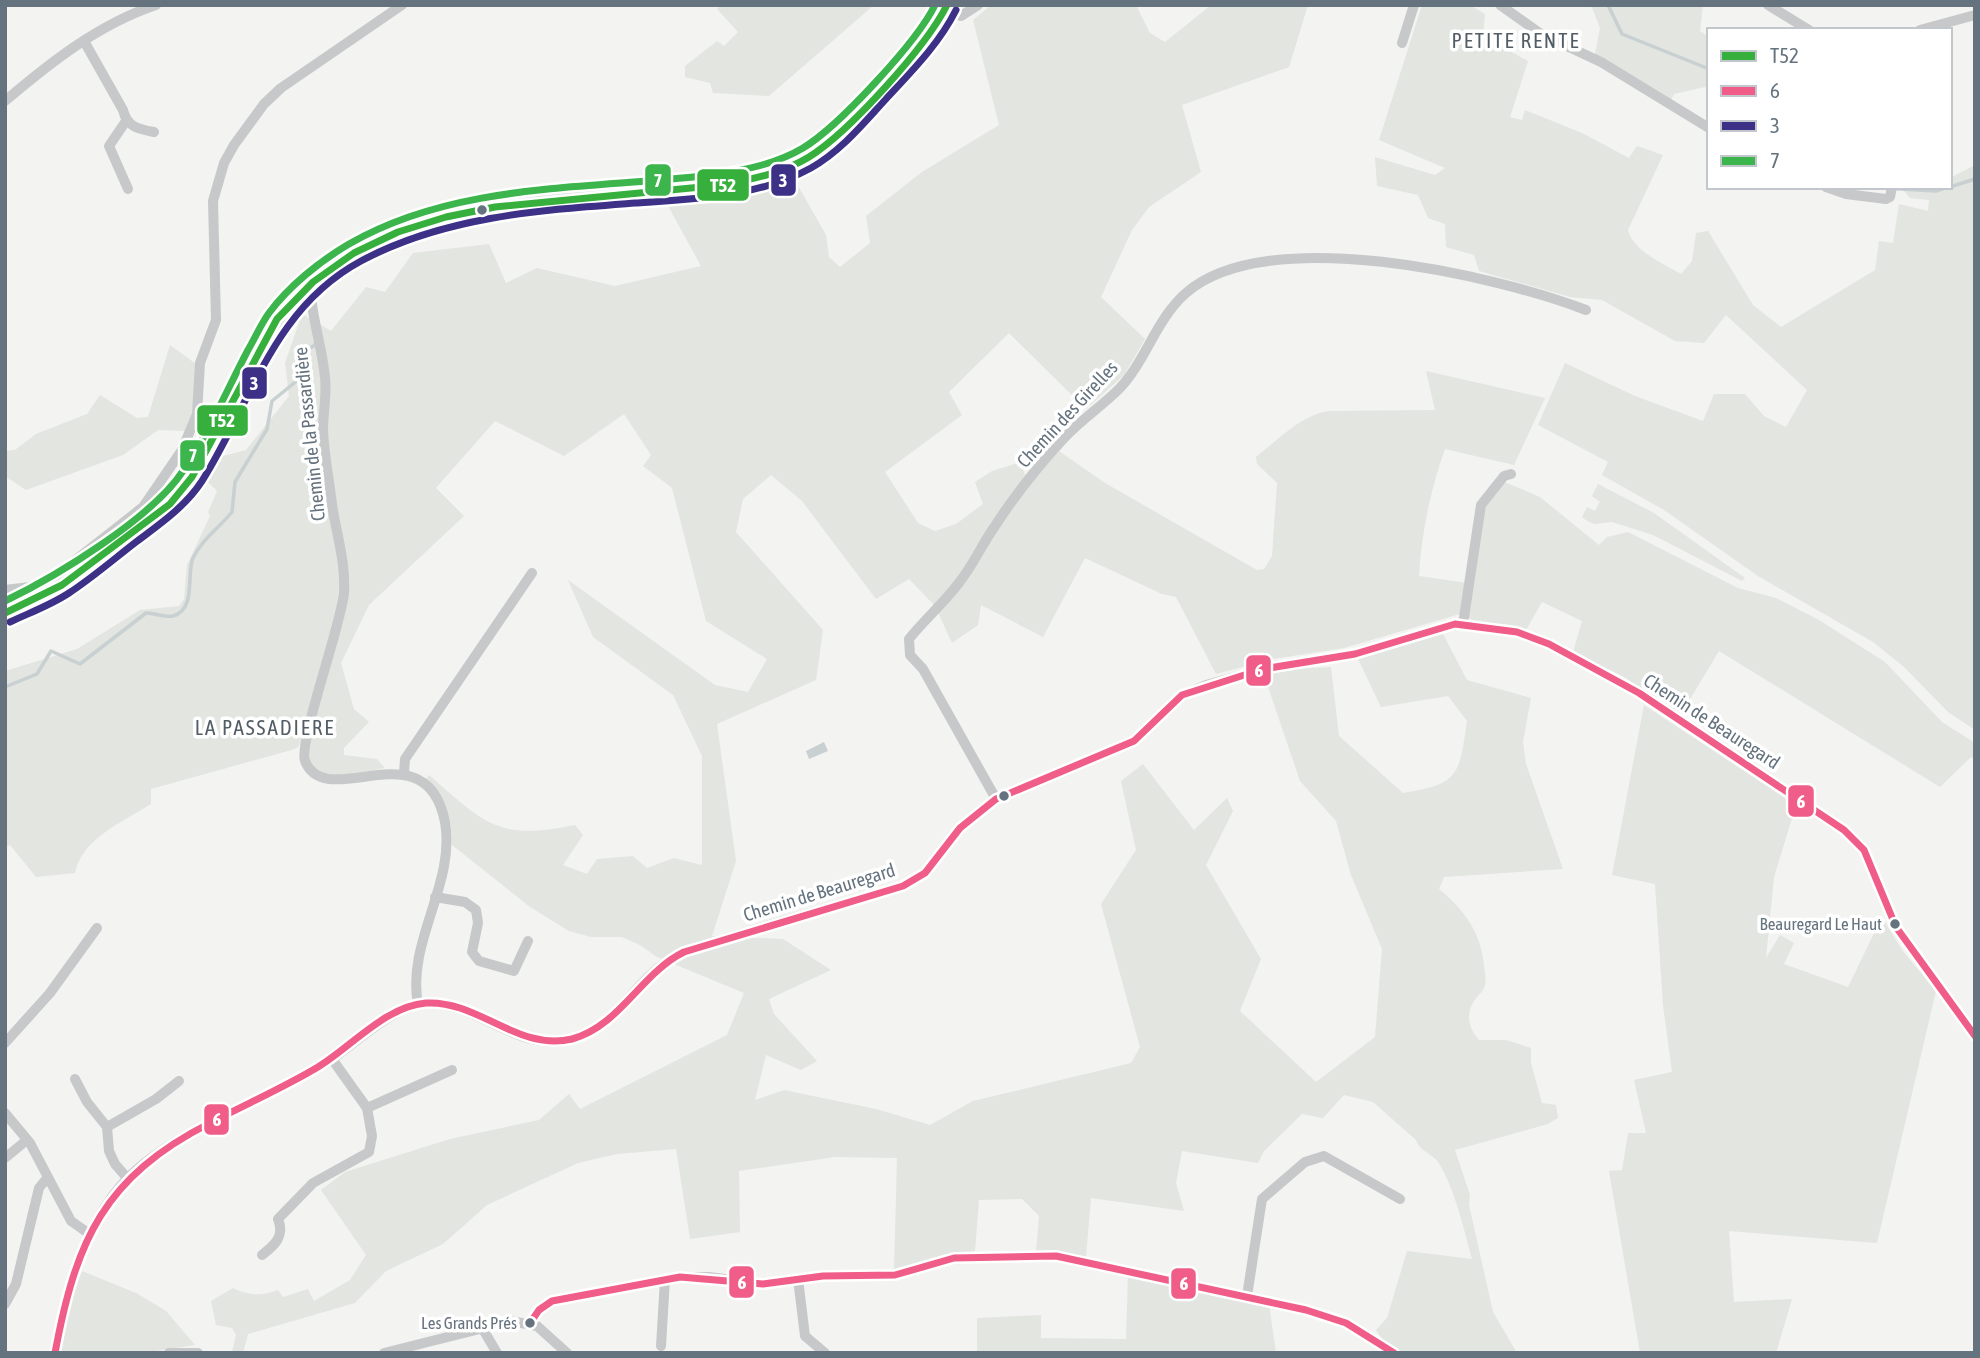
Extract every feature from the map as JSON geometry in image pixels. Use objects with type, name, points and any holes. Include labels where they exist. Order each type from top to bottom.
[{"type":"main road","points":[[5,613],[154,517],[183,490],[278,319],[310,284],[328,269],[364,249],[454,213],[523,202],[736,185],[797,164],[815,154],[844,127],[901,67],[946,9]]},
{"type":"street","points":[[5,101],[54,61],[84,41],[126,15],[156,5]]},
{"type":"street","points":[[5,590],[58,581],[143,507],[167,475],[190,434],[197,414],[200,363],[216,312],[213,201],[224,163],[264,104],[281,88],[402,5]]},
{"type":"street","points":[[946,9],[961,16],[978,5]]},
{"type":"street","points":[[1402,43],[1414,5]]},
{"type":"street","points":[[1500,5],[1541,34],[1601,62],[1707,127]]},
{"type":"street","points":[[1768,5],[1806,28]]},
{"type":"street","points":[[1784,15],[1787,28]]},
{"type":"street","points":[[1927,28],[1975,15]]},
{"type":"street","points":[[84,41],[123,110],[126,121],[136,128],[154,132]]},
{"type":"street","points":[[126,121],[109,146],[128,189]]},
{"type":"street","points":[[1832,189],[1846,194],[1886,199],[1892,190]]},
{"type":"street","name":"Chemin des Girelles","points":[[996,799],[923,669],[910,655],[909,639],[958,584],[995,525],[1048,456],[1065,437],[1122,387],[1164,318],[1186,293],[1219,273],[1242,267],[1317,259],[1383,260],[1516,286],[1586,310]]},
{"type":"street","name":"Chemin de la Passardière","points":[[310,284],[311,306],[324,370],[323,433],[342,560],[344,593],[339,621],[302,750],[307,767],[314,774],[328,779],[404,773]]},
{"type":"street","points":[[1463,624],[1481,505],[1504,476],[1511,474]]},
{"type":"street","points":[[55,1353],[64,1307],[91,1235],[103,1211],[128,1179],[168,1148],[332,1059],[377,1027],[418,1004],[420,960],[446,849],[444,821],[429,789],[404,773],[405,759],[532,573]]},
{"type":"street","name":"Chemin de Beauregard","points":[[418,1004],[446,1005],[529,1039],[555,1043],[573,1039],[606,1024],[669,960],[746,932],[903,886],[925,873],[960,828],[996,799],[1134,741],[1172,702],[1206,685],[1297,662],[1355,654],[1443,626],[1463,624],[1531,635],[1549,644],[1639,693],[1844,830],[1864,850],[1896,927],[1975,1036]]},
{"type":"street","points":[[435,897],[465,902],[477,910],[478,923],[472,952],[479,961],[514,971],[528,941]]},
{"type":"street","points":[[5,1043],[50,993],[97,928]]},
{"type":"street","points":[[262,1255],[279,1239],[281,1226],[278,1219],[313,1183],[369,1152],[372,1136],[368,1108],[332,1059]]},
{"type":"street","points":[[368,1108],[452,1070]]},
{"type":"street","points":[[75,1079],[82,1095],[107,1127],[109,1151],[115,1164],[128,1179]]},
{"type":"street","points":[[107,1127],[156,1099],[179,1081]]},
{"type":"street","points":[[5,1113],[27,1140],[71,1221],[91,1235]]},
{"type":"street","points":[[5,1158],[27,1140]]},
{"type":"street","points":[[1247,1296],[1262,1199],[1305,1162],[1324,1156],[1400,1199]]},
{"type":"street","points":[[5,1304],[16,1283],[40,1188],[47,1178]]},
{"type":"street","points":[[530,1323],[539,1310],[552,1301],[665,1279],[709,1277],[763,1284],[798,1279],[895,1275],[954,1258],[1056,1256],[1329,1316],[1394,1353]]},
{"type":"street","points":[[661,1346],[665,1279]]},
{"type":"street","points":[[798,1279],[805,1336],[825,1353]]},
{"type":"street","points":[[384,1353],[481,1326],[511,1321],[530,1323],[556,1339],[567,1353]]},
{"type":"street","points":[[481,1326],[497,1353]]},
{"type":"street","points":[[169,1353],[198,1353]]},
{"type":"shaded area","points":[[721,5],[874,5],[769,96],[713,93],[710,83],[685,77],[685,66],[717,41],[724,46],[738,32],[717,9]]},
{"type":"shaded area","points":[[991,5],[1136,5],[1150,33],[1165,42],[1211,5],[1308,5],[1289,67],[1182,105],[1201,172],[1149,207],[1132,230],[1101,297],[1145,339],[1124,375],[1086,409],[1009,333],[949,392],[962,415],[885,472],[918,523],[935,531],[956,524],[983,504],[975,482],[992,471],[1021,462],[1028,486],[1059,451],[1105,483],[1257,570],[1264,569],[1272,556],[1277,483],[1257,464],[1256,457],[1300,422],[1330,411],[1435,410],[1426,371],[1545,398],[1514,465],[1445,449],[1428,511],[1419,576],[1467,583],[1460,614],[1344,648],[1273,659],[1216,674],[1176,597],[1162,594],[1085,558],[1043,637],[981,605],[978,625],[952,643],[935,606],[909,579],[876,599],[802,501],[771,475],[743,499],[736,532],[823,630],[816,680],[717,724],[736,861],[712,936],[783,939],[831,970],[769,999],[774,1014],[817,1061],[801,1070],[766,1055],[755,1100],[784,1090],[876,1109],[930,1125],[973,1101],[1131,1063],[1140,1047],[1101,904],[1136,850],[1121,781],[1143,764],[1194,830],[1227,798],[1233,811],[1206,865],[1261,959],[1240,1011],[1316,1082],[1375,1037],[1382,949],[1351,875],[1336,821],[1300,781],[1264,675],[1287,669],[1331,667],[1339,736],[1403,793],[1422,790],[1446,781],[1453,774],[1462,754],[1467,721],[1448,696],[1381,707],[1358,659],[1443,634],[1467,680],[1531,698],[1523,742],[1526,764],[1563,869],[1444,877],[1439,889],[1470,923],[1482,954],[1485,983],[1470,1011],[1469,1022],[1473,1031],[1479,1040],[1506,1040],[1531,1048],[1531,1063],[1542,1103],[1556,1105],[1558,1118],[1548,1124],[1455,1150],[1470,1195],[1469,1205],[1493,1312],[1517,1353],[1392,1353],[1376,1330],[1387,1318],[1407,1251],[1472,1259],[1455,1198],[1439,1163],[1373,1102],[1344,1095],[1323,1118],[1302,1114],[1264,1151],[1258,1163],[1182,1151],[1176,1183],[1184,1211],[1091,1198],[1086,1257],[1036,1253],[1039,1216],[1022,1199],[979,1200],[975,1251],[894,1270],[897,1158],[835,1157],[739,1171],[740,1232],[690,1239],[676,1149],[617,1154],[578,1163],[487,1205],[443,1244],[386,1271],[355,1303],[248,1334],[243,1353],[232,1352],[236,1335],[232,1328],[216,1325],[211,1301],[233,1288],[256,1294],[278,1290],[283,1297],[308,1289],[314,1301],[350,1280],[366,1255],[321,1190],[345,1172],[450,1139],[539,1120],[569,1094],[580,1109],[727,1035],[744,993],[657,957],[622,937],[591,937],[569,931],[530,907],[452,845],[451,826],[446,809],[427,778],[429,775],[465,806],[494,824],[528,831],[575,825],[583,835],[563,865],[587,874],[597,859],[633,856],[647,868],[674,858],[702,865],[702,756],[673,695],[593,637],[568,580],[715,685],[748,692],[767,659],[706,621],[672,488],[643,466],[651,455],[624,414],[564,456],[495,421],[436,488],[464,516],[369,605],[341,663],[354,709],[369,722],[344,748],[344,755],[377,759],[385,768],[342,775],[320,772],[308,759],[305,725],[299,746],[295,749],[151,789],[151,804],[95,841],[79,861],[75,873],[36,877],[10,845],[5,847],[5,671],[77,649],[140,610],[179,606],[184,599],[187,565],[210,516],[208,512],[217,491],[203,477],[208,460],[246,450],[289,396],[285,363],[302,314],[331,331],[366,287],[385,292],[413,253],[489,244],[506,283],[537,268],[615,286],[701,266],[667,204],[793,177],[826,235],[829,257],[840,267],[870,243],[866,216],[922,172],[999,125],[973,20]]},
{"type":"shaded area","points":[[1422,5],[1470,5],[1485,14],[1483,36],[1528,61],[1510,117],[1522,120],[1525,110],[1582,133],[1629,158],[1637,146],[1663,155],[1628,230],[1631,238],[1642,251],[1681,274],[1692,261],[1696,233],[1708,231],[1753,305],[1781,327],[1875,270],[1879,241],[1893,243],[1899,204],[1928,211],[1929,200],[1910,198],[1903,189],[1952,189],[1952,177],[1975,165],[1975,730],[1948,712],[1904,667],[1873,642],[1758,576],[1664,510],[1602,475],[1608,462],[1538,425],[1565,363],[1635,396],[1703,421],[1714,394],[1745,394],[1764,416],[1786,427],[1807,390],[1726,315],[1704,343],[1675,341],[1602,300],[1570,297],[1479,271],[1474,255],[1446,247],[1445,224],[1428,218],[1418,195],[1377,186],[1375,157],[1435,175],[1445,168],[1379,140]]},
{"type":"shaded area","points":[[1591,5],[1703,5],[1700,31],[1707,36],[1707,88],[1674,94],[1671,100],[1595,54],[1600,28]]},
{"type":"shaded area","points":[[170,345],[196,364],[194,410],[189,431],[158,430],[123,455],[26,490],[5,476],[5,451],[15,450],[36,434],[87,414],[100,395],[137,418],[148,417]]},
{"type":"shaded area","points":[[1502,481],[1540,497],[1599,545],[1607,537],[1628,532],[1738,588],[1776,598],[1819,620],[1885,662],[1942,722],[1975,743],[1975,759],[1971,757],[1940,787],[1719,651],[1681,714],[1624,677],[1573,652],[1582,621],[1542,602],[1526,630],[1473,621],[1468,617],[1486,503]]},
{"type":"shaded area","points":[[1598,484],[1654,513],[1745,578],[1742,581],[1653,535],[1612,522],[1594,524],[1586,520],[1582,517],[1587,507],[1595,511],[1600,502],[1592,496]]},
{"type":"shaded area","points":[[1644,705],[1796,805],[1774,877],[1766,958],[1780,935],[1794,943],[1784,964],[1848,987],[1882,917],[1902,950],[1936,991],[1877,1243],[1729,1231],[1734,1302],[1792,1299],[1776,1353],[1640,1353],[1609,1171],[1622,1170],[1628,1133],[1646,1133],[1634,1080],[1672,1072],[1663,1005],[1655,884],[1612,875]]},
{"type":"shaded area","points":[[824,742],[828,751],[809,759],[806,751]]},
{"type":"shaded area","points":[[82,1271],[136,1293],[166,1311],[195,1345],[143,1353],[59,1353],[71,1298]]},
{"type":"shaded area","points":[[1128,1273],[1269,1304],[1276,1353],[977,1353],[977,1318],[1041,1315],[1041,1338],[1126,1339]]},
{"type":"waterway","points":[[1608,5],[1622,34],[1707,68]]},
{"type":"waterway","points":[[1952,186],[1975,179]]},
{"type":"waterway","points":[[1901,189],[1942,189]]},
{"type":"waterway","points":[[5,687],[37,674],[51,651],[80,664],[146,613],[173,616],[180,612],[188,599],[193,558],[206,539],[232,512],[235,482],[267,429],[272,401],[298,380],[303,353],[316,344]]},
{"type":"transit line","name":"7","points":[[5,601],[50,577],[102,544],[169,489],[201,442],[269,313],[295,284],[338,251],[392,223],[436,208],[483,198],[578,186],[720,174],[784,158],[818,137],[855,103],[895,61],[935,5]]},
{"type":"transit line","name":"T52","points":[[5,613],[62,585],[170,504],[192,477],[277,319],[313,282],[354,253],[398,232],[446,217],[495,207],[722,185],[789,167],[826,145],[865,109],[905,65],[937,23],[947,5]]},
{"type":"transit line","name":"3","points":[[10,622],[78,587],[163,522],[188,499],[220,451],[267,359],[285,331],[306,305],[331,281],[361,261],[426,234],[495,218],[726,195],[791,178],[822,161],[851,136],[924,57],[956,10]]},
{"type":"transit line","name":"6","points":[[55,1353],[63,1313],[85,1245],[120,1190],[144,1166],[174,1144],[318,1067],[397,1011],[426,1003],[445,1004],[464,1009],[516,1033],[534,1038],[552,1041],[572,1039],[604,1023],[655,973],[684,952],[903,886],[925,873],[960,828],[996,799],[1134,741],[1182,695],[1263,669],[1355,654],[1455,624],[1517,632],[1549,644],[1639,693],[1844,830],[1864,850],[1896,927],[1975,1036]]},
{"type":"transit line","name":"6","points":[[530,1323],[539,1310],[552,1301],[680,1277],[763,1284],[823,1276],[895,1275],[954,1258],[1056,1256],[1306,1310],[1346,1323],[1394,1353]]},
{"type":"place","name":"Beauregard Le Haut","points":[[1895,924]]},
{"type":"place","name":"Les Grands Prés","points":[[530,1323]]},
{"type":"district","name":"PETITE RENTE","points":[[1516,40]]},
{"type":"district","name":"LA PASSADIERE","points":[[265,727]]}]
